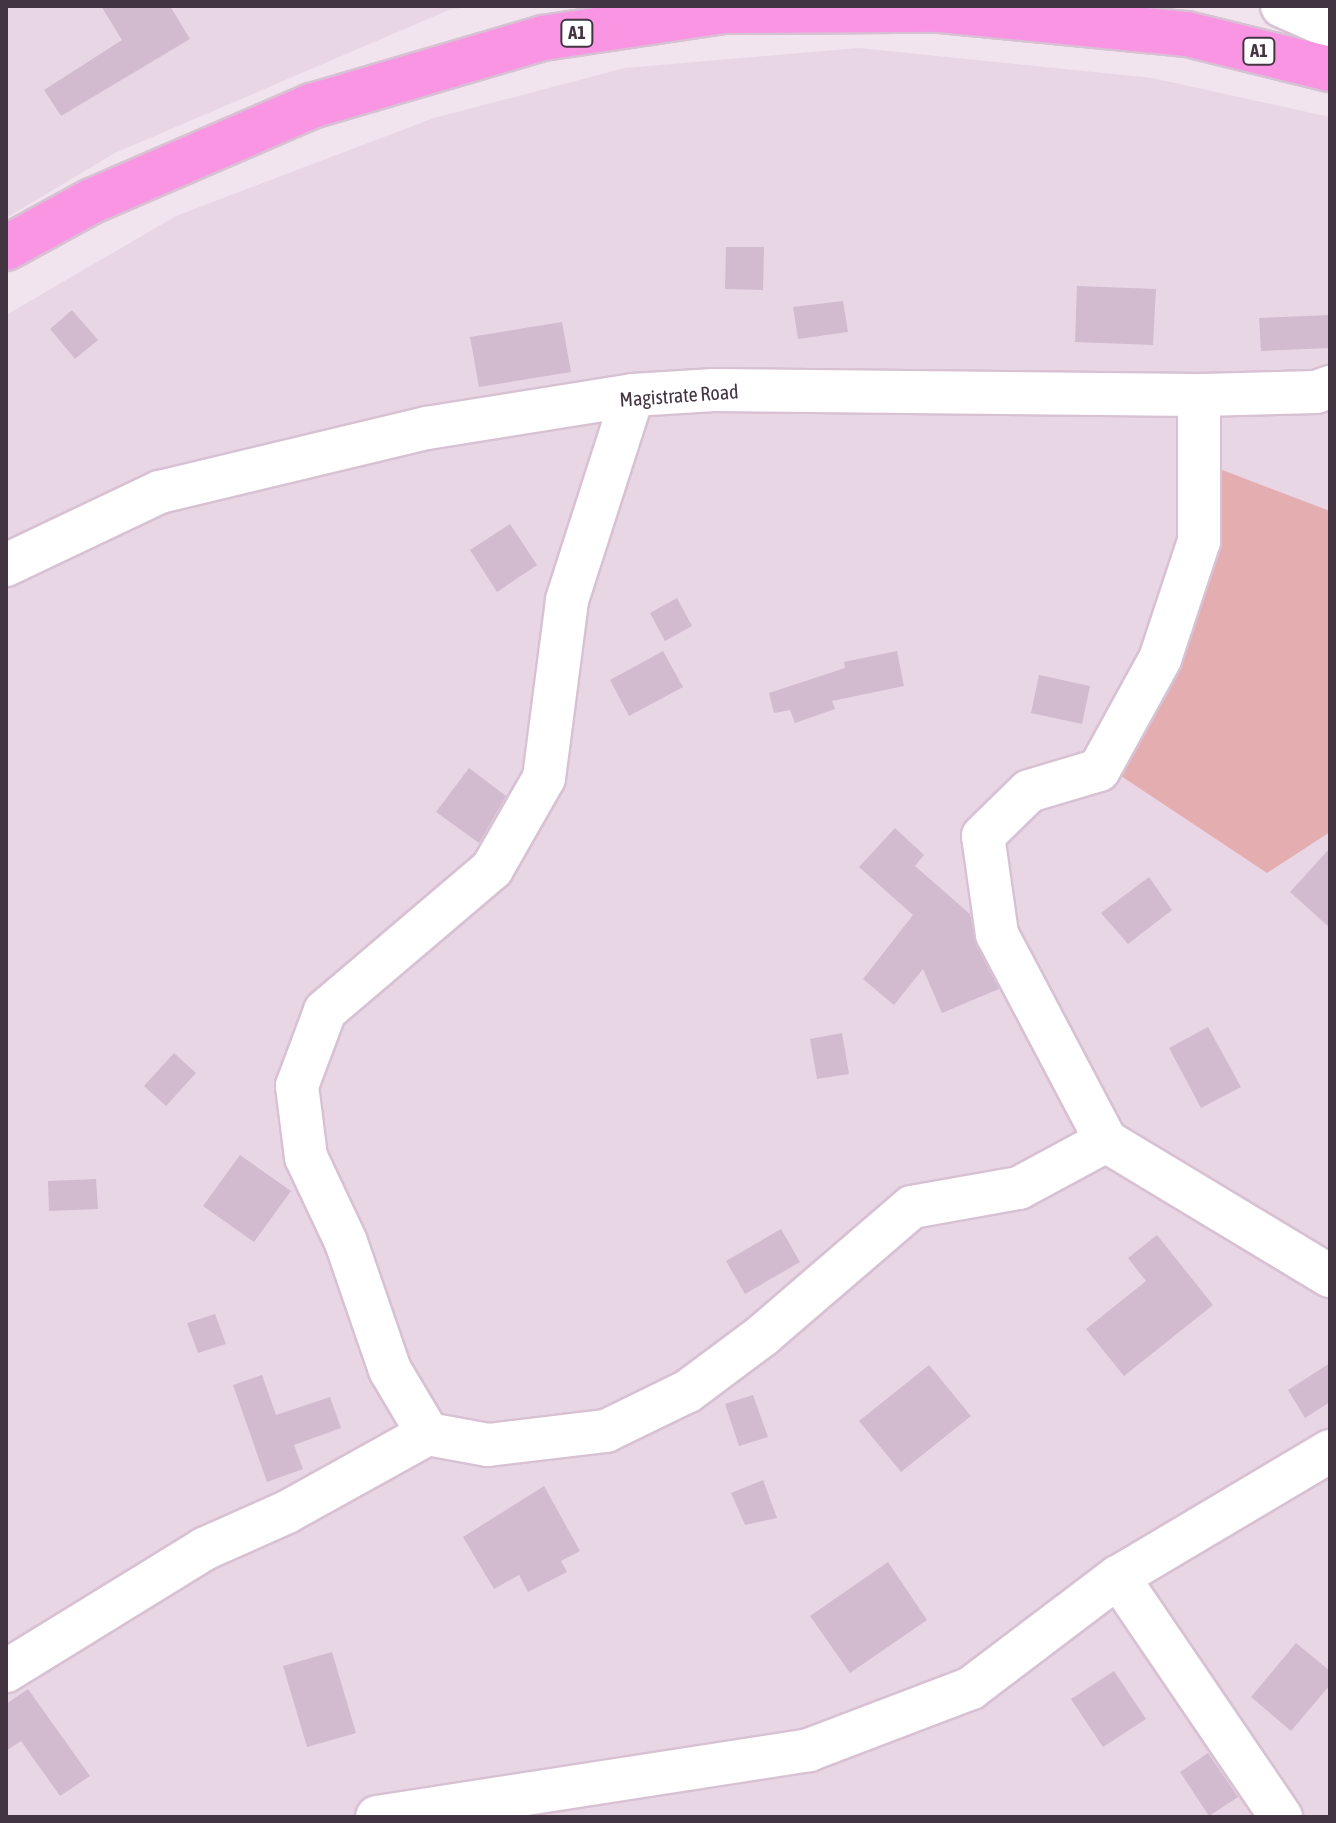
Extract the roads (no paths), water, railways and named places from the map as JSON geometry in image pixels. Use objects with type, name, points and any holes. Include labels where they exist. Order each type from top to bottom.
[{"type":"main road","name":"A1","points":[[6,248],[92,201],[312,106],[543,38],[724,11],[941,10],[1187,34],[1330,69]]},
{"type":"street","points":[[1282,6],[1330,27]]},
{"type":"street","name":"Magistrate Road","points":[[6,565],[160,492],[427,428],[633,395],[714,390],[1325,396]]},
{"type":"street","points":[[428,1434],[390,1370],[346,1242],[306,1157],[297,1086],[325,1011],[492,869],[544,778],[567,600],[633,395]]},
{"type":"street","points":[[1199,395],[1199,541],[1160,659],[1099,770],[1029,791],[983,836],[997,934],[1106,1141],[1330,1276]]},
{"type":"street","points":[[6,1671],[204,1549],[287,1512],[428,1434],[488,1445],[606,1431],[688,1391],[763,1335],[912,1207],[1019,1188],[1106,1141]]},
{"type":"street","points":[[377,1817],[809,1750],[971,1688],[1118,1577],[1330,1451]]},
{"type":"street","points":[[1118,1577],[1281,1817]]}]
